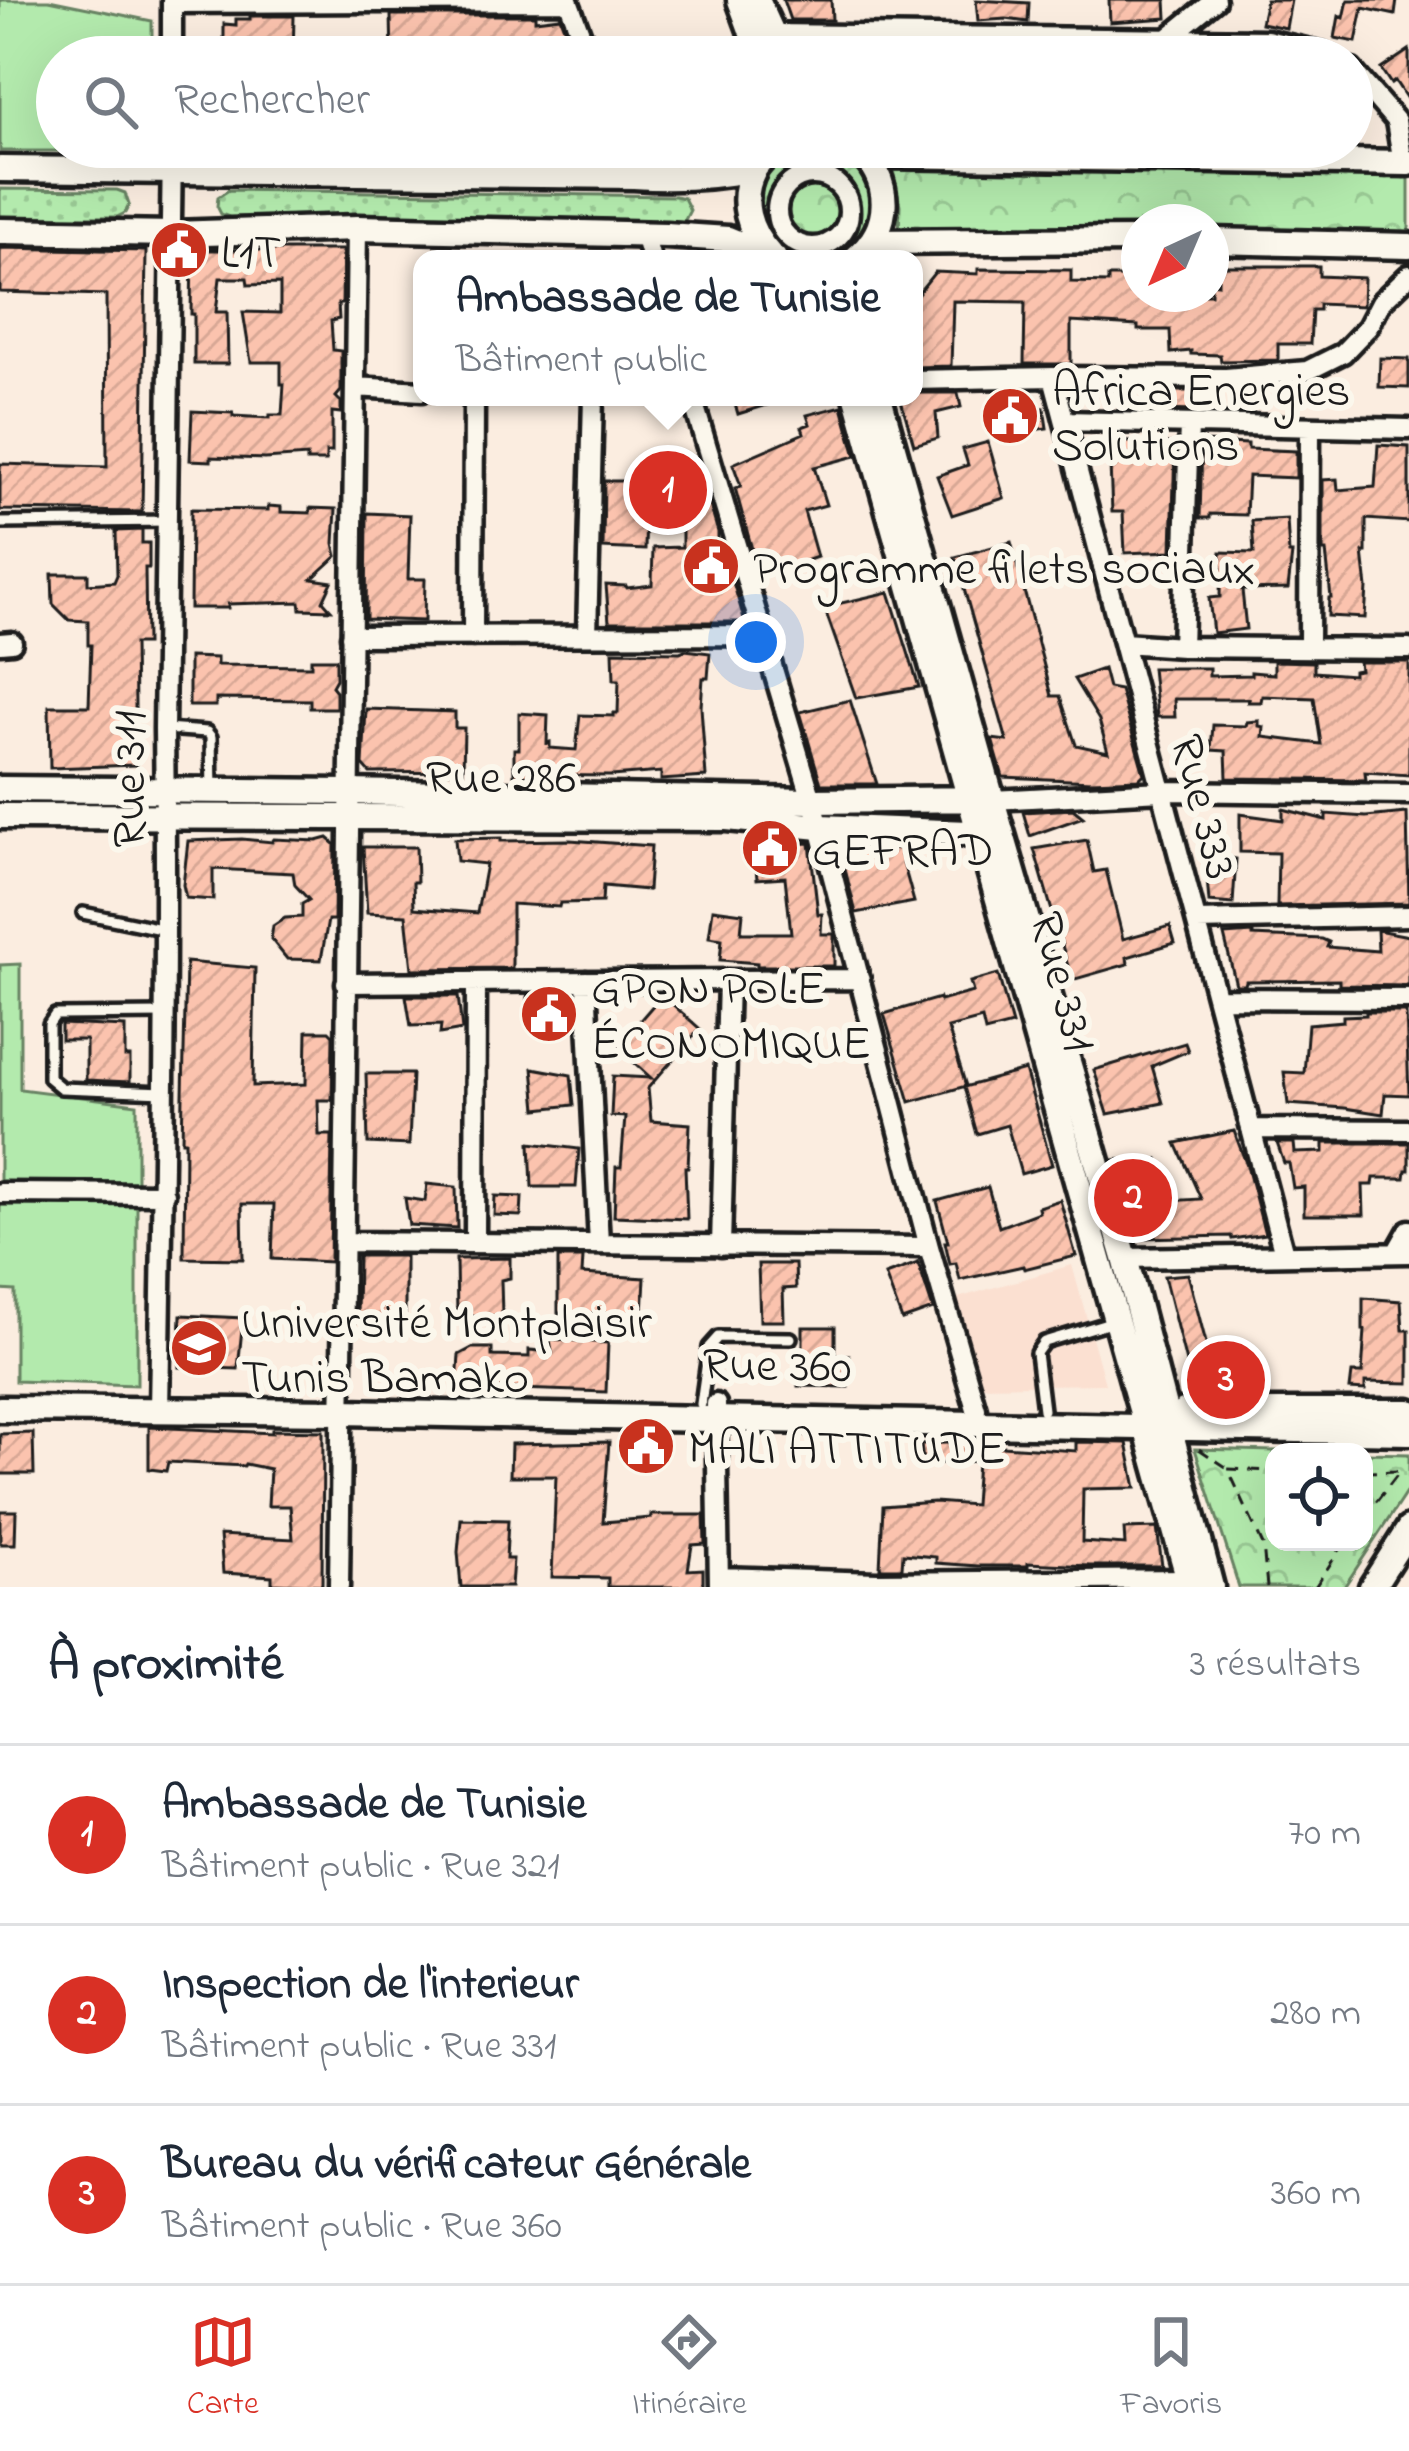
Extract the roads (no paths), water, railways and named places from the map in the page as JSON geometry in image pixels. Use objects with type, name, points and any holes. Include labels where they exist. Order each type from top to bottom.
[{"type":"main road","points":[[740,0],[764,36]]},
{"type":"main road","points":[[757,0],[769,36]]},
{"type":"main road","points":[[1373,162],[1406,163]]},
{"type":"main road","points":[[0,169],[36,167]]},
{"type":"main road","points":[[417,168],[709,178],[754,169],[746,193],[747,218],[766,250]]},
{"type":"main road","points":[[865,250],[880,230],[885,201],[874,168]]},
{"type":"main road","points":[[0,231],[173,234],[357,228],[648,247],[728,239],[753,250]]},
{"type":"main road","points":[[922,250],[1121,240]]},
{"type":"main road","points":[[1229,241],[1409,246]]},
{"type":"main road","name":"Rue 331","points":[[860,406],[1125,1258],[1155,1420],[1197,1584]]},
{"type":"main road","name":"Rue 331","points":[[881,406],[981,798]]},
{"type":"main road","points":[[0,789],[212,791],[348,804],[981,798]]},
{"type":"main road","name":"Rue 286","points":[[0,816],[167,817],[348,804],[727,818],[992,834]]},
{"type":"main road","name":"Rue 331","points":[[992,834],[1116,1321],[1155,1420]]},
{"type":"main road","name":"Rue 360","points":[[0,1394],[159,1403],[1043,1410],[1155,1420],[1409,1412]]},
{"type":"main road","points":[[0,1409],[159,1403]]},
{"type":"main road","points":[[711,1410],[1155,1420],[1409,1432]]},
{"type":"main road","points":[[1372,1587],[1409,1528]]},
{"type":"street","points":[[172,36],[172,1],[568,0],[581,36]]},
{"type":"street","points":[[1171,36],[1214,0]]},
{"type":"street","points":[[1373,91],[1396,121],[1406,163]]},
{"type":"street","name":"Rue 311","points":[[159,1403],[172,168]]},
{"type":"street","points":[[631,168],[634,176]]},
{"type":"street","points":[[339,1587],[357,228]]},
{"type":"street","points":[[923,380],[1226,378],[1307,371],[1343,353],[1369,327],[1381,302],[1409,275]]},
{"type":"street","name":"Rue 333","points":[[1053,377],[1284,1254]]},
{"type":"street","points":[[355,387],[413,390]]},
{"type":"street","points":[[473,636],[474,406]]},
{"type":"street","points":[[587,635],[593,406]]},
{"type":"street","points":[[695,406],[820,827],[976,1409]]},
{"type":"street","points":[[1065,421],[1409,429]]},
{"type":"street","points":[[1182,646],[1189,424]]},
{"type":"street","points":[[1309,648],[1310,427]]},
{"type":"street","points":[[351,637],[763,635]]},
{"type":"street","points":[[1124,643],[1409,649]]},
{"type":"street","points":[[981,798],[1162,791],[1409,794]]},
{"type":"street","points":[[1196,921],[1409,916]]},
{"type":"street","points":[[346,983],[860,979]]},
{"type":"street","points":[[721,1246],[728,980]]},
{"type":"street","points":[[586,981],[599,1244]]},
{"type":"street","points":[[475,1242],[476,982]]},
{"type":"street","points":[[1217,998],[1409,1000]]},
{"type":"street","points":[[1251,1129],[1409,1130]]},
{"type":"street","points":[[0,1193],[164,1194]]},
{"type":"street","points":[[1125,1258],[1402,1253],[1409,1230]]},
{"type":"street","points":[[343,1242],[929,1247]]},
{"type":"street","points":[[711,1410],[719,1582],[1197,1584]]},
{"type":"lane","points":[[0,523],[169,521]]},
{"type":"lane","points":[[164,729],[207,731],[212,791]]},
{"type":"lane","points":[[82,913],[166,930]]},
{"type":"lane","points":[[165,1015],[56,1015],[50,1024],[49,1060],[49,1078],[61,1088],[165,1092]]},
{"type":"lane","points":[[1043,1410],[1036,1353],[1043,1342],[1116,1321]]},
{"type":"lane","points":[[711,1410],[709,1347],[718,1337],[790,1338]]},
{"type":"place","name":"L1T","points":[[179,250]]},
{"type":"place","name":"Africa Energies Solutions","points":[[1010,416]]},
{"type":"place","name":"Ambassade de Tunisie","points":[[668,490]]},
{"type":"place","name":"Programme filets sociaux","points":[[711,566]]},
{"type":"place","name":"GEFRAD","points":[[770,848]]},
{"type":"place","name":"GPON POLE ÉCONOMIQUE","points":[[549,1014]]},
{"type":"place","name":"Inspection de l'interieur","points":[[1133,1198]]},
{"type":"place","name":"Université Montplaisir Tunis Bamako","points":[[199,1348]]},
{"type":"place","name":"Bureau du vérificateur Générale","points":[[1226,1380]]},
{"type":"place","name":"MALI ATTITUDE","points":[[646,1446]]}]
